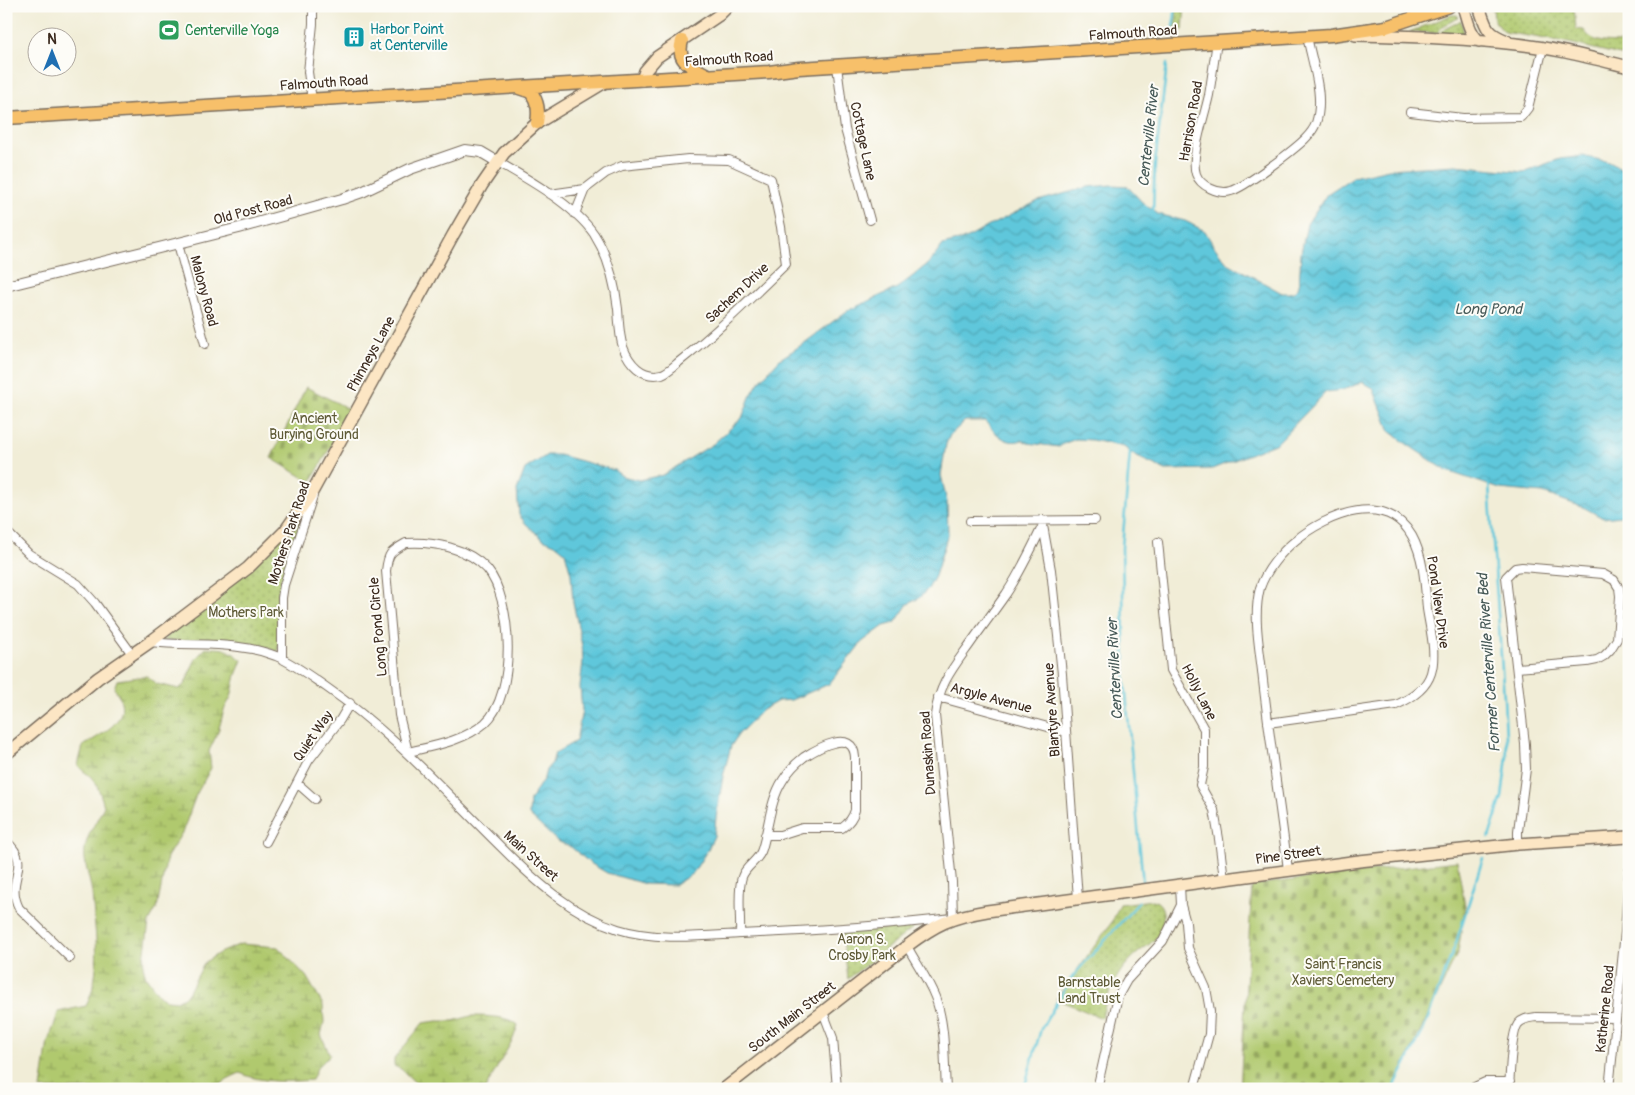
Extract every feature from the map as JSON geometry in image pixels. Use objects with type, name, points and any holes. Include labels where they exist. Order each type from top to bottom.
[{"type":"main road","points":[[642,80],[645,70],[650,63],[719,15],[728,6]]},
{"type":"main road","name":"Falmouth Road","points":[[6,118],[312,100],[402,92],[709,76],[837,66],[1331,35],[1386,27],[1449,6]]},
{"type":"main road","points":[[1463,6],[1473,35],[1479,41]]},
{"type":"main road","points":[[1479,6],[1489,32],[1516,44]]},
{"type":"main road","points":[[1331,35],[1516,44],[1629,67]]},
{"type":"main road","points":[[682,41],[680,53],[684,62],[709,76]]},
{"type":"main road","name":"Phinneys Lane","points":[[6,754],[98,678],[150,642],[248,568],[272,545],[295,518],[322,474],[453,235],[482,185],[504,153],[537,123],[605,82]]},
{"type":"main road","points":[[509,87],[526,89],[532,92],[538,105],[537,123]]},
{"type":"main road","name":"Pine Street","points":[[953,918],[987,911],[1359,861],[1518,844],[1629,837]]},
{"type":"main road","name":"South Main Street","points":[[724,1089],[907,946],[922,935],[953,918]]},
{"type":"street","points":[[312,100],[308,72],[313,6]]},
{"type":"street","name":"Harrison Road","points":[[1217,42],[1210,89],[1196,152],[1195,168],[1196,175],[1204,185],[1217,191],[1226,192],[1233,191],[1250,180],[1304,140],[1313,129],[1319,102],[1307,36]]},
{"type":"street","points":[[1410,112],[1463,118],[1522,118],[1528,108],[1543,48]]},
{"type":"street","name":"Cottage Lane","points":[[837,66],[845,129],[870,220]]},
{"type":"street","name":"Old Post Road","points":[[6,286],[178,244],[342,199],[362,192],[410,169],[465,150],[481,152],[498,162]]},
{"type":"street","name":"Sachem Drive","points":[[498,162],[550,194],[575,214],[593,234],[608,263],[617,301],[622,346],[631,363],[640,371],[650,374],[663,374],[691,352],[786,264],[781,227],[771,179],[729,160],[688,159],[622,166],[606,173],[585,189],[550,194]]},
{"type":"street","points":[[575,214],[585,189]]},
{"type":"street","name":"Malony Road","points":[[178,244],[205,344]]},
{"type":"street","name":"Mothers Park Road","points":[[282,659],[282,598],[284,585],[305,518],[322,474]]},
{"type":"street","name":"Pond View Drive","points":[[1268,723],[1396,705],[1409,699],[1426,683],[1431,672],[1433,655],[1423,571],[1411,534],[1397,519],[1379,512],[1358,510],[1339,516],[1312,529],[1296,539],[1287,548],[1270,568],[1261,587],[1257,624],[1268,723],[1288,870]]},
{"type":"street","points":[[970,521],[1042,523],[1095,520]]},
{"type":"street","name":"Dunaskin Road","points":[[953,918],[952,882],[935,715],[938,697],[951,669],[1007,592],[1027,558],[1042,523]]},
{"type":"street","name":"Blantyre Avenue","points":[[1042,523],[1051,570],[1066,732],[1078,899]]},
{"type":"street","points":[[6,531],[36,558],[72,578],[95,603],[132,654]]},
{"type":"street","name":"Holly Lane","points":[[1158,542],[1171,670],[1204,729],[1204,767],[1200,785],[1214,810],[1224,879]]},
{"type":"street","name":"Long Pond Circle","points":[[406,543],[430,543],[446,546],[476,560],[487,569],[495,582],[502,600],[506,622],[508,657],[504,692],[497,708],[486,722],[472,732],[442,744],[408,752],[398,715],[386,571],[388,557],[394,550],[406,543]]},
{"type":"street","points":[[1517,668],[1587,662],[1597,660],[1610,650],[1617,639],[1618,632],[1620,596],[1614,580],[1602,574],[1548,568],[1518,568],[1508,574],[1506,581],[1517,668],[1526,769],[1518,844]]},
{"type":"street","name":"Main Street","points":[[150,642],[174,645],[229,645],[247,648],[282,659],[296,666],[350,703],[408,752],[526,872],[582,914],[602,924],[621,930],[649,935],[672,936],[847,929],[953,918]]},
{"type":"street","name":"Argyle Avenue","points":[[938,697],[1066,732]]},
{"type":"street","name":"Quiet Way","points":[[266,842],[310,760],[340,720],[350,703]]},
{"type":"street","points":[[740,934],[742,876],[762,851],[765,835],[774,802],[782,781],[803,758],[826,746],[841,742],[852,744],[855,749],[855,810],[851,820],[842,828],[802,828],[780,835],[765,835]]},
{"type":"street","name":"Quiet Way","points":[[297,783],[315,799]]},
{"type":"street","points":[[6,841],[17,853],[19,859],[19,868],[14,879],[14,893],[19,908],[70,958]]},
{"type":"street","name":"Katherine Road","points":[[1609,1089],[1629,871]]},
{"type":"street","points":[[1180,886],[1188,948],[1206,988],[1210,1011],[1208,1042],[1194,1089]]},
{"type":"street","points":[[1097,1089],[1118,996],[1127,980],[1163,941],[1181,904]]},
{"type":"street","points":[[907,946],[930,986],[938,1006],[942,1029],[946,1089]]},
{"type":"street","points":[[824,1012],[833,1038],[837,1089]]},
{"type":"street","points":[[1470,1089],[1485,1082],[1509,1086],[1514,1033],[1518,1025],[1524,1020],[1542,1017],[1616,1018]]},
{"type":"green space","points":[[1177,6],[1185,6],[1183,30],[1175,31]]},
{"type":"green space","points":[[1498,6],[1574,6],[1576,29],[1584,30],[1593,39],[1598,41],[1629,45],[1629,57],[1565,42],[1504,32],[1494,20],[1493,8]]},
{"type":"green space","points":[[1451,15],[1459,17],[1443,26],[1437,33],[1410,32]]},
{"type":"green space","points":[[1461,20],[1464,34],[1440,34],[1447,28]]},
{"type":"green space","name":"Ancient Burying Ground","points":[[306,387],[351,410],[311,482],[271,458]]},
{"type":"green space","name":"Mothers Park","points":[[305,510],[279,588],[278,652],[250,643],[235,641],[162,641]]},
{"type":"green space","points":[[206,648],[226,649],[242,660],[231,697],[224,710],[218,732],[209,751],[211,768],[196,795],[183,831],[167,857],[157,908],[149,922],[143,966],[146,977],[159,995],[167,1000],[177,1001],[187,995],[205,962],[219,953],[241,944],[278,947],[306,976],[323,1005],[324,1022],[321,1035],[330,1055],[317,1068],[312,1080],[266,1080],[240,1073],[227,1079],[217,1089],[41,1089],[48,1041],[58,1012],[86,1006],[94,985],[96,939],[93,899],[86,865],[85,848],[88,837],[104,806],[95,783],[78,765],[83,746],[109,729],[120,716],[122,708],[120,698],[114,688],[117,680],[147,676],[157,684],[179,689],[185,684],[196,658]]},
{"type":"green space","name":"Saint Francis Xaviers Cemetery","points":[[1457,861],[1465,906],[1458,952],[1393,1089],[1240,1089],[1252,885]]},
{"type":"green space","name":"Barnstable Land Trust","points":[[1152,900],[1161,906],[1163,911],[1161,929],[1153,941],[1133,957],[1119,973],[1106,1002],[1102,1018],[1056,999],[1112,922],[1120,904]]},
{"type":"green space","name":"Aaron S. Crosby Park","points":[[914,927],[848,979],[842,932]]},
{"type":"green space","points":[[471,1016],[503,1018],[518,1025],[513,1039],[485,1089],[422,1089],[401,1069],[394,1066],[394,1059],[423,1023],[453,1021]]},
{"type":"water","name":"Long Pond","points":[[1583,156],[1609,162],[1629,172],[1629,515],[1603,518],[1585,508],[1543,493],[1500,489],[1447,471],[1390,431],[1373,388],[1363,382],[1343,390],[1326,392],[1277,443],[1212,469],[1166,470],[1135,456],[1124,447],[1092,440],[1076,439],[1059,447],[1028,443],[1022,440],[1011,441],[997,434],[985,421],[965,421],[950,435],[946,444],[941,475],[947,502],[948,534],[935,576],[928,589],[919,598],[908,604],[895,623],[884,626],[862,642],[829,684],[791,700],[778,701],[762,710],[738,735],[731,746],[723,776],[714,836],[693,873],[675,885],[645,884],[607,873],[590,863],[571,847],[557,841],[529,815],[530,800],[544,778],[546,770],[552,763],[555,753],[576,741],[582,710],[580,687],[583,661],[582,646],[573,602],[571,574],[565,552],[555,544],[543,539],[519,515],[517,490],[525,469],[547,455],[559,455],[614,470],[622,476],[639,480],[663,475],[713,444],[742,418],[750,397],[759,382],[780,359],[847,311],[897,288],[931,261],[943,245],[968,238],[1038,201],[1088,187],[1127,186],[1142,202],[1158,214],[1185,221],[1205,231],[1226,262],[1282,293],[1290,293],[1296,290],[1299,285],[1301,253],[1307,224],[1327,194],[1353,177],[1389,169],[1456,165],[1523,172],[1560,159]]},
{"type":"waterway","name":"Centerville River","points":[[1173,27],[1176,6]]},
{"type":"waterway","name":"Centerville River","points":[[1153,211],[1155,163],[1167,64]]},
{"type":"waterway","name":"Centerville River","points":[[1130,452],[1122,548],[1125,682],[1143,884]]},
{"type":"waterway","name":"Former Centerville River Bed","points":[[1489,485],[1507,756],[1502,797],[1489,837]]},
{"type":"waterway","name":"Former Centerville River Bed","points":[[1393,1089],[1423,1031],[1456,943],[1483,858]]},
{"type":"waterway","name":"Centerville River","points":[[1024,1089],[1041,1029],[1072,977],[1139,902]]},
{"type":"place","name":"Centerville Yoga","points":[[169,30]]},
{"type":"place","name":"Harbor Point at Centerville","points":[[354,37]]}]
